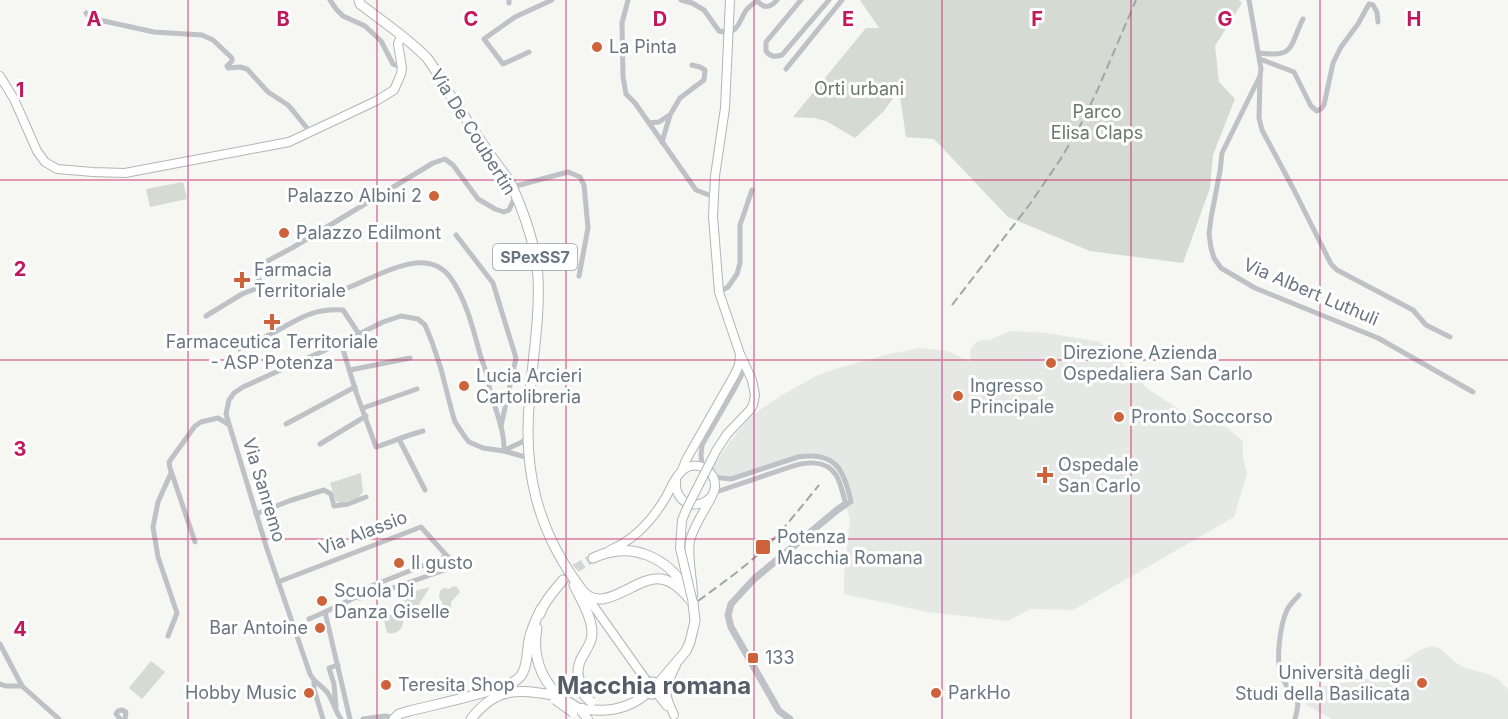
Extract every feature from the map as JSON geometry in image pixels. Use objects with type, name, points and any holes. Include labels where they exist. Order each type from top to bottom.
[{"type":"main road","name":"Via De Coubertin","points":[[359,0],[360,4],[427,59],[514,192],[526,221],[538,277],[528,436]]},
{"type":"main road","points":[[693,603],[680,548],[682,520],[716,451],[727,434],[750,410],[755,395],[752,380],[740,354],[719,291],[715,249],[715,176],[725,108],[730,0]]},
{"type":"main road","points":[[0,76],[14,99],[37,151],[45,162],[57,170],[124,173],[289,142],[376,101],[394,90],[401,74],[398,44],[401,36]]},
{"type":"main road","points":[[712,495],[704,503],[691,504],[684,501],[678,494],[676,484],[686,460],[735,374],[740,354]]},
{"type":"main road","name":"SPexSS7","points":[[528,436],[531,475],[539,512],[545,527],[569,572],[675,717]]},
{"type":"main road","points":[[597,555],[619,547],[645,526],[680,473],[693,466],[702,467],[707,469],[713,477],[715,485],[712,495],[690,542],[694,621],[690,642],[667,683],[665,692],[675,717]]},
{"type":"main road","points":[[597,555],[626,550],[637,551],[657,559],[675,574],[693,603]]},
{"type":"main road","points":[[569,572],[592,631],[591,639],[580,658],[578,675],[584,695],[602,711]]},
{"type":"main road","points":[[585,594],[596,599],[608,598],[640,582],[662,579],[680,589],[693,603]]},
{"type":"main road","points":[[395,719],[399,714],[511,683],[520,678],[524,672],[535,622],[550,595],[563,580]]},
{"type":"main road","points":[[542,609],[536,634],[537,656],[542,674],[557,698]]},
{"type":"main road","points":[[576,713],[625,707],[639,700],[679,660]]},
{"type":"main road","points":[[471,719],[498,695],[526,690],[557,698],[588,719]]},
{"type":"street","points":[[330,0],[343,15],[365,26],[381,41],[393,64],[402,68]]},
{"type":"street","points":[[529,52],[503,64],[484,39],[514,17],[552,0]]},
{"type":"street","points":[[628,0],[622,23],[623,77],[626,94],[635,103],[696,190],[714,197]]},
{"type":"street","points":[[681,0],[704,10],[719,31],[723,32],[731,32],[740,24],[746,11],[757,1],[767,7],[777,0]]},
{"type":"street","points":[[801,0],[766,42],[766,51],[771,56],[782,55],[829,0]]},
{"type":"street","points":[[786,69],[842,0]]},
{"type":"street","name":"Via Albert Luthuli","points":[[1249,0],[1261,69],[1260,118],[1262,130],[1332,267],[1413,310],[1426,325],[1450,337]]},
{"type":"street","points":[[1259,56],[1294,72],[1311,106],[1317,111],[1324,105],[1333,63],[1370,4],[1375,7],[1378,22]]},
{"type":"street","points":[[86,13],[90,18],[154,32],[194,34],[210,38],[232,58],[228,68],[247,69],[268,92],[294,112],[311,133]]},
{"type":"street","points":[[1259,56],[1278,55],[1288,51],[1303,19]]},
{"type":"street","points":[[662,142],[670,115],[680,98],[704,80],[705,70],[692,65]]},
{"type":"street","name":"Via Albert Luthuli","points":[[1260,75],[1222,153],[1210,218],[1209,234],[1214,258],[1221,268],[1255,288],[1377,338],[1473,392]]},
{"type":"street","points":[[649,123],[659,122],[670,115]]},
{"type":"street","points":[[504,451],[505,441],[470,318],[449,275],[440,268],[415,263],[399,266],[335,292],[304,296],[294,296],[263,286],[256,271],[260,265],[445,159],[453,165],[478,199],[504,212],[509,210],[514,192],[568,172],[580,177],[584,185],[588,228],[579,276]]},
{"type":"street","points":[[719,291],[728,287],[737,274],[740,263],[740,225],[752,190]]},
{"type":"street","points":[[456,235],[493,283],[516,358],[501,428]]},
{"type":"street","points":[[206,316],[242,294],[263,286]]},
{"type":"street","points":[[239,349],[299,317],[330,309],[344,309],[358,334]]},
{"type":"street","name":"Via Sanremo","points":[[341,719],[329,695],[310,674],[278,582],[228,424],[226,414],[234,393],[383,322],[401,316],[418,318],[425,325],[432,342],[455,422],[465,437],[469,442],[483,448],[529,458]]},
{"type":"street","points":[[341,343],[376,447],[423,431]]},
{"type":"street","points":[[350,370],[410,358]]},
{"type":"street","points":[[702,467],[702,445],[744,372],[745,363]]},
{"type":"street","points":[[286,424],[355,387]]},
{"type":"street","points":[[363,408],[417,389]]},
{"type":"street","points":[[320,444],[366,416]]},
{"type":"street","points":[[195,542],[169,462],[195,426],[201,422],[218,418],[228,424]]},
{"type":"street","points":[[504,451],[522,442],[528,436]]},
{"type":"street","points":[[399,439],[425,490]]},
{"type":"street","points":[[713,477],[731,479],[798,457],[825,457],[841,470],[848,503]]},
{"type":"street","points":[[712,495],[790,466],[812,463],[821,464],[836,474],[848,503]]},
{"type":"street","points":[[168,636],[177,614],[159,557],[153,527],[158,502],[171,473]]},
{"type":"street","points":[[256,514],[324,490],[331,494],[334,506],[348,504],[366,497]]},
{"type":"street","points":[[790,719],[779,711],[731,627],[728,615],[731,604],[754,579],[848,503]]},
{"type":"street","name":"Via Alassio","points":[[278,582],[421,527],[447,556]]},
{"type":"street","points":[[309,619],[356,597],[370,596],[459,566],[447,556],[364,588],[357,592],[356,597]]},
{"type":"street","points":[[1295,719],[1299,706],[1296,694],[1282,678],[1280,636],[1288,607],[1299,595]]},
{"type":"street","points":[[325,612],[350,719]]},
{"type":"street","points":[[0,644],[22,686],[59,719]]},
{"type":"street","points":[[336,712],[334,684],[329,668],[338,665]]},
{"type":"street","points":[[314,681],[314,689],[323,719]]},
{"type":"street","points":[[0,684],[22,686]]},
{"type":"street","points":[[120,719],[116,714],[122,710],[126,712],[125,719]]},
{"type":"street","points":[[363,719],[385,716],[395,719]]},
{"type":"shaded area","name":"Ospedale San Carlo","points":[[1010,331],[1047,333],[1100,342],[1148,389],[1195,420],[1226,427],[1243,441],[1243,459],[1247,473],[1234,517],[1073,610],[1030,609],[1008,621],[928,612],[844,594],[850,520],[846,504],[851,501],[844,477],[833,462],[809,455],[731,479],[713,477],[709,472],[748,420],[784,394],[818,375],[889,354],[920,348],[947,351],[971,362],[970,350],[976,342],[989,340]]},
{"type":"shaded area","name":"Università degli Studi della Basilicata","points":[[1432,646],[1441,649],[1465,668],[1498,679],[1508,689],[1508,719],[1332,719],[1306,705],[1308,689],[1376,677],[1420,650]]},
{"type":"green space","name":"Parco Elisa Claps","points":[[860,0],[1239,0],[1242,3],[1215,46],[1219,82],[1235,99],[1213,155],[1210,188],[1183,263],[1090,251],[1008,217],[934,139],[906,137],[899,90],[884,111],[855,138],[826,121],[793,117],[866,28],[879,28]]},
{"type":"green space","points":[[183,182],[187,199],[150,207],[146,189]]},
{"type":"green space","points":[[361,473],[363,492],[358,498],[340,503],[336,501],[330,483]]},
{"type":"green space","points":[[454,586],[460,592],[451,602],[451,610],[441,611],[443,607],[439,596],[440,591]]},
{"type":"green space","points":[[430,587],[416,609],[395,596]]},
{"type":"green space","points":[[399,615],[403,620],[401,629],[387,633],[383,616]]},
{"type":"green space","points":[[151,661],[165,672],[142,699],[129,688]]},
{"type":"tunnel","points":[[566,578],[576,568],[593,558]]},
{"type":"railway","points":[[952,305],[1030,204],[1060,160],[1098,89],[1136,0]]},
{"type":"railway","points":[[698,601],[764,549],[819,485]]},
{"type":"place","name":"La Pinta","points":[[597,47]]},
{"type":"place","name":"Palazzo Albini 2","points":[[434,196]]},
{"type":"place","name":"Palazzo Edilmont","points":[[284,233]]},
{"type":"place","name":"Farmacia Territoriale","points":[[242,280]]},
{"type":"place","name":"Farmaceutica Territoriale - ASP Potenza","points":[[272,322]]},
{"type":"place","name":"Direzione Azienda Ospedaliera San Carlo","points":[[1051,363]]},
{"type":"place","name":"Lucia Arcieri Cartolibreria","points":[[464,386]]},
{"type":"place","name":"Ingresso Principale","points":[[958,396]]},
{"type":"place","name":"Pronto Soccorso","points":[[1119,417]]},
{"type":"place","name":"Ospedale San Carlo","points":[[1045,475]]},
{"type":"place","name":"Potenza Macchia Romana","points":[[763,547]]},
{"type":"place","name":"Il gusto","points":[[399,563]]},
{"type":"place","name":"Scuola Di Danza Giselle","points":[[322,601]]},
{"type":"place","name":"Bar Antoine","points":[[320,628]]},
{"type":"place","name":"133","points":[[753,658]]},
{"type":"place","name":"Università degli Studi della Basilicata","points":[[1422,683]]},
{"type":"place","name":"Teresita Shop","points":[[386,685]]},
{"type":"place","name":"Hobby Music","points":[[309,693]]},
{"type":"place","name":"ParkHo","points":[[936,693]]},
{"type":"district","name":"Macchia romana","points":[[654,686]]},
{"type":"park label","name":"Orti urbani","points":[[859,89]]}]
